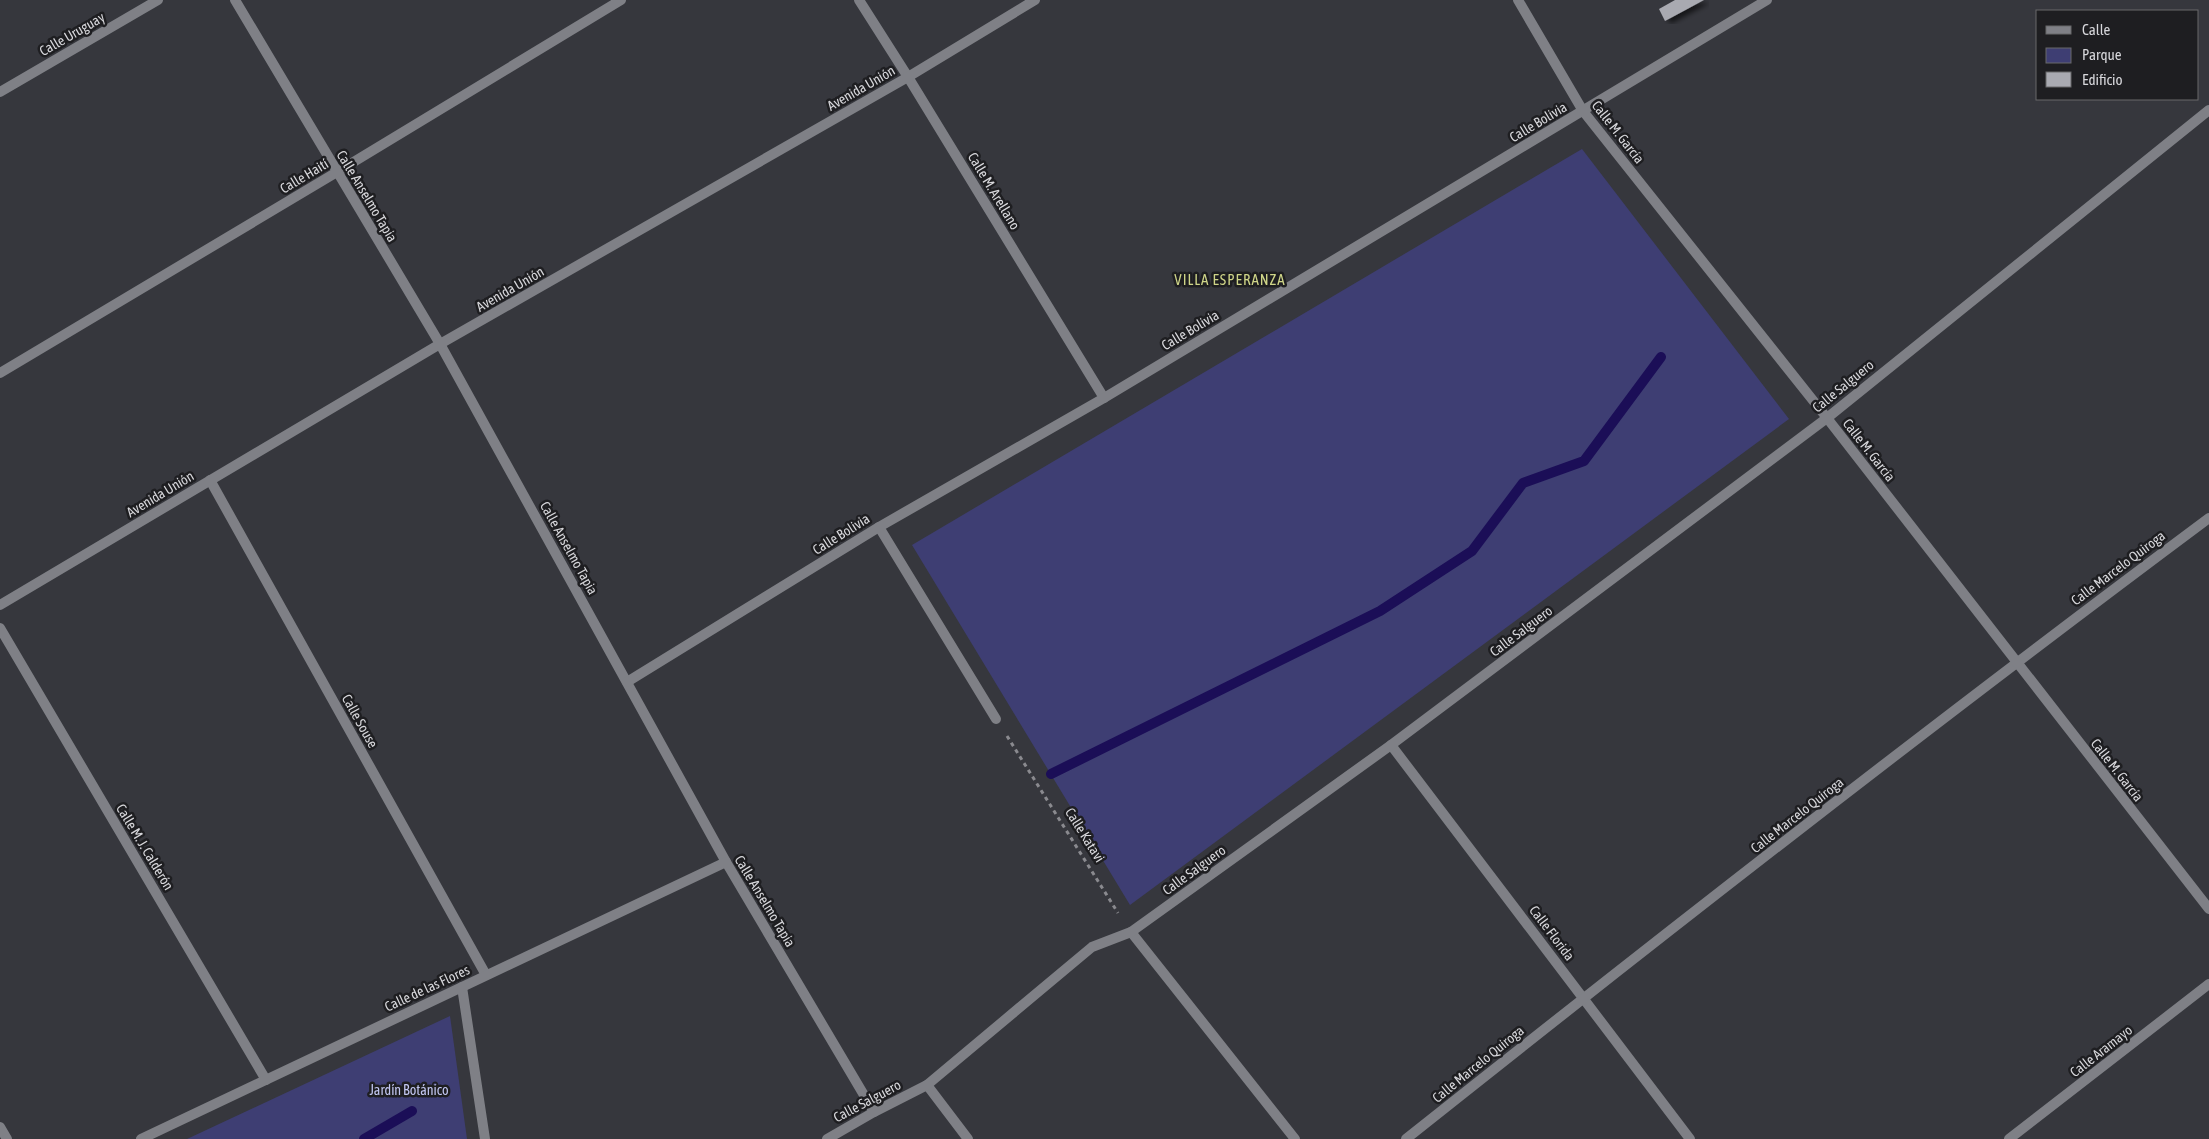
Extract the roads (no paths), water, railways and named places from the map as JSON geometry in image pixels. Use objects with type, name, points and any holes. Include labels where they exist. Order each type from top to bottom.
[{"type":"street","name":"Calle Uruguay","points":[[0,92],[158,0]]},
{"type":"street","name":"Calle Anselmo Tapia","points":[[234,0],[440,344],[726,862],[874,1112]]},
{"type":"street","name":"Calle Haití","points":[[0,373],[621,0]]},
{"type":"street","name":"Calle M. Arellano","points":[[858,0],[908,77],[1104,398]]},
{"type":"street","name":"Avenida Unión","points":[[0,605],[440,344],[908,77],[1035,0]]},
{"type":"street","name":"Calle M. García","points":[[1518,0],[1583,111],[1827,418],[2209,909]]},
{"type":"street","name":"Calle Bolivia","points":[[627,682],[879,527],[1104,398],[1767,0]]},
{"type":"street","name":"Calle Salguero","points":[[827,1139],[927,1085],[1092,947],[1131,932],[1391,745],[1827,418],[2209,110]]},
{"type":"street","name":"Calle Souse","points":[[210,480],[486,975]]},
{"type":"street","name":"Calle Marcelo Quiroga","points":[[1406,1139],[1584,997],[2015,662],[2209,518]]},
{"type":"street","points":[[879,527],[996,719]]},
{"type":"street","name":"Calle M. J. Calderón","points":[[0,628],[266,1080]]},
{"type":"street","name":"Calle Florida","points":[[1391,745],[1690,1139]]},
{"type":"street","name":"Calle de las Flores","points":[[140,1139],[726,862]]},
{"type":"street","points":[[1131,932],[1295,1139]]},
{"type":"street","name":"Calle Aramayo","points":[[2009,1139],[2209,984]]},
{"type":"street","points":[[462,987],[485,1139]]},
{"type":"street","points":[[927,1085],[968,1139]]},
{"type":"street","points":[[0,1127],[7,1139]]},
{"type":"waterway","points":[[1051,774],[1380,611],[1472,551],[1523,483],[1584,461],[1661,357]]},
{"type":"waterway","points":[[364,1139],[412,1111]]},
{"type":"district","name":"VILLA ESPERANZA","points":[[1230,280]]},
{"type":"park label","name":"Jardín Botánico","points":[[409,1090]]}]
